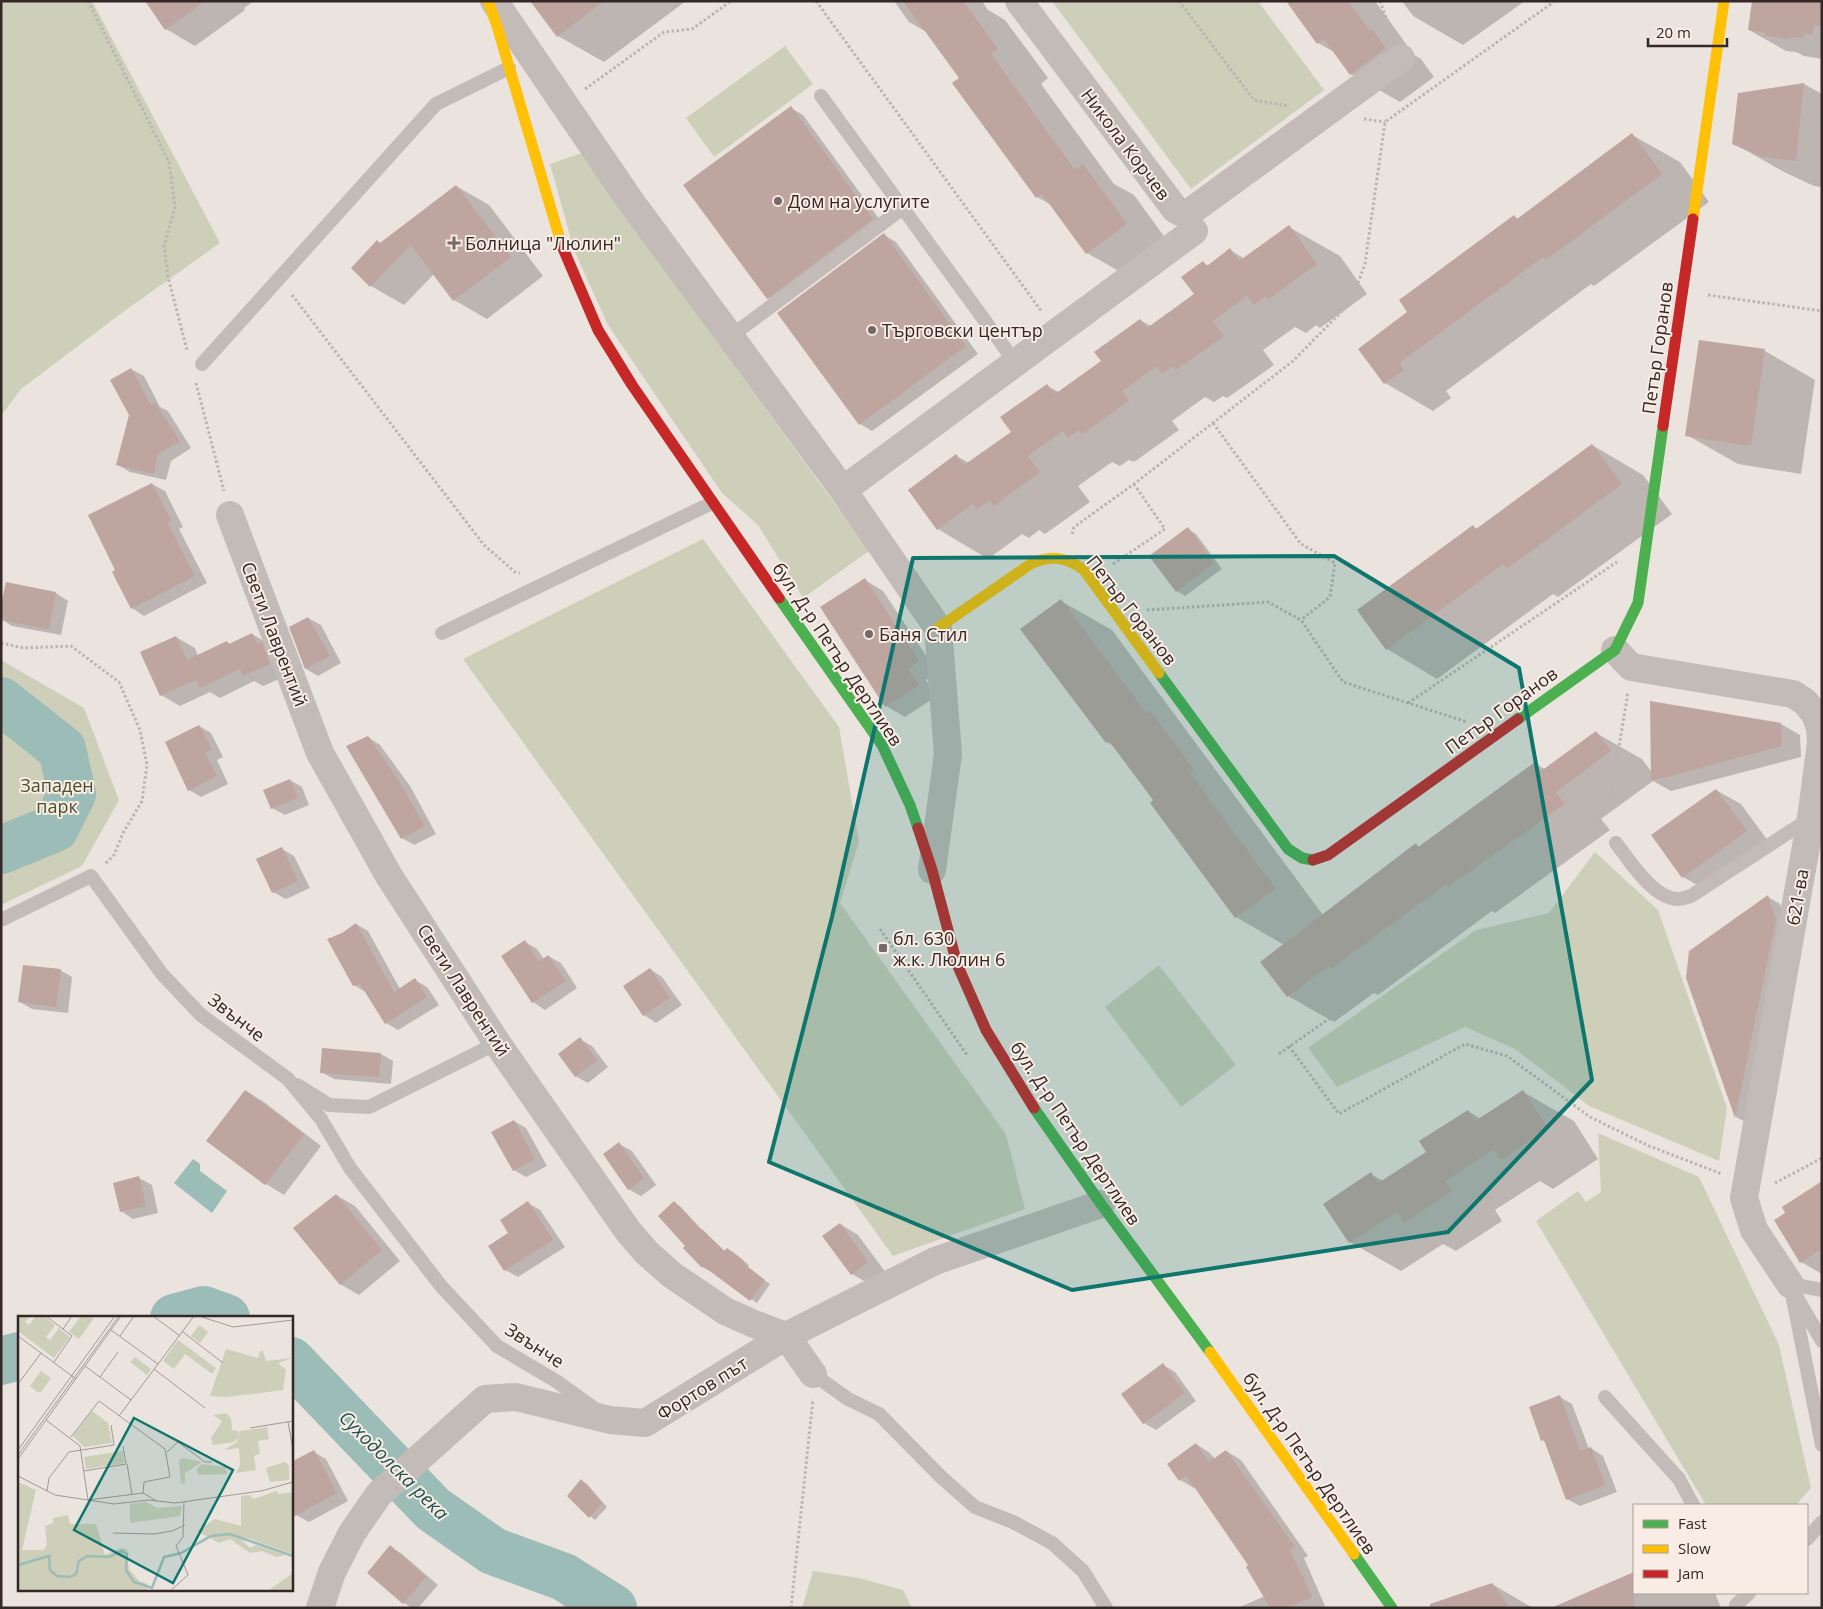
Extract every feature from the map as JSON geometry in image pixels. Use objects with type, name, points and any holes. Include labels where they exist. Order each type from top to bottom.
[{"type":"main road","name":"бул. Д-р Петър Дертлиев","points":[[488,1],[564,253],[598,330],[632,385],[712,503],[882,745],[910,805],[932,870],[957,964],[986,1030],[1024,1094],[1101,1204],[1217,1361],[1390,1607]]},
{"type":"main road","name":"Петър Горанов","points":[[938,628],[1032,563],[1054,556],[1065,558],[1075,563],[1084,570],[1288,849],[1295,856],[1311,861],[1328,855],[1500,732],[1623,658],[1638,602],[1724,1]]},
{"type":"street","points":[[494,1],[629,199],[843,490],[938,628],[948,754],[932,870]]},
{"type":"street","name":"Никола Корчев","points":[[1019,1],[1175,209],[1180,212],[1190,212],[1401,58]]},
{"type":"street","points":[[843,490],[1194,231]]},
{"type":"street","name":"Свети Лаврентий","points":[[230,516],[320,753],[389,876],[497,1043],[628,1231],[647,1253],[672,1275],[725,1311],[786,1336]]},
{"type":"street","name":"621-ва","points":[[1623,658],[1793,694],[1805,702],[1815,714],[1820,728],[1821,742],[1811,818],[1744,1198],[1754,1230],[1790,1284]]},
{"type":"street","name":"Фортов път","points":[[320,1608],[332,1572],[348,1540],[379,1494],[485,1399],[516,1398],[610,1420],[645,1423],[786,1336],[935,1261],[1101,1204]]},
{"type":"street","points":[[786,1336],[813,1374]]},
{"type":"lane","points":[[202,364],[436,104],[509,68]]},
{"type":"lane","points":[[821,96],[1015,362]]},
{"type":"lane","points":[[731,336],[903,208]]},
{"type":"lane","points":[[442,633],[712,503]]},
{"type":"lane","points":[[1616,843],[1647,882],[1666,896],[1678,899],[1690,896],[1811,818]]},
{"type":"lane","points":[[1,920],[91,876]]},
{"type":"lane","name":"Звънче","points":[[91,876],[162,974],[201,1015],[288,1079],[321,1119],[350,1168],[441,1286],[497,1346],[556,1381],[610,1420]]},
{"type":"lane","points":[[288,1079],[330,1104],[369,1107],[497,1043]]},
{"type":"lane","points":[[1790,1284],[1822,1290]]},
{"type":"lane","points":[[1790,1284],[1822,1341]]},
{"type":"lane","points":[[1790,1284],[1822,1445]]},
{"type":"lane","points":[[813,1374],[848,1399],[880,1414],[942,1477],[975,1507],[1013,1522],[1052,1543],[1083,1571],[1106,1608]]},
{"type":"lane","points":[[1605,1397],[1679,1479],[1692,1504]]},
{"type":"lane","points":[[1808,1538],[1822,1522]]},
{"type":"lane","points":[[1735,1602],[1747,1594]]},
{"type":"path","points":[[88,1],[170,162],[175,207],[164,246],[168,277],[188,353]]},
{"type":"path","points":[[565,105],[664,32],[692,29],[730,1]]},
{"type":"path","points":[[816,1],[1056,332]]},
{"type":"path","points":[[1179,1],[1254,100],[1326,112]]},
{"type":"path","points":[[1380,1],[1401,58]]},
{"type":"path","points":[[1065,558],[1074,527],[1134,484],[1293,361],[1351,302],[1365,264],[1385,122],[1555,1]]},
{"type":"path","points":[[279,278],[484,544],[515,572],[549,581]]},
{"type":"path","points":[[1682,292],[1822,311]]},
{"type":"path","points":[[195,382],[230,516]]},
{"type":"path","points":[[1213,423],[1302,544],[1335,563],[1330,597],[1301,620]]},
{"type":"path","points":[[1090,580],[1165,529],[1134,484]]},
{"type":"path","points":[[1408,703],[1646,542]]},
{"type":"path","points":[[1114,612],[1268,602],[1301,620],[1343,682],[1500,732]]},
{"type":"path","points":[[1,643],[24,648],[71,646],[119,682],[140,730],[147,765],[142,801],[123,833],[114,855],[91,876]]},
{"type":"path","points":[[1278,1054],[1579,842],[1610,801],[1627,703],[1623,658]]},
{"type":"path","points":[[880,929],[968,1057]]},
{"type":"path","points":[[1289,1046],[1339,1114],[1465,1044],[1507,1056],[1590,1117],[1649,1146],[1746,1183],[1753,1195],[1822,1158]]},
{"type":"path","points":[[791,1608],[812,1405],[813,1374]]},
{"type":"highlighted area","points":[[1334,556],[1519,668],[1592,1080],[1448,1232],[1072,1290],[769,1162],[832,917],[913,558]]},
{"type":"green space","points":[[1,1],[92,1],[220,243],[123,312],[21,389],[1,416]]},
{"type":"green space","points":[[1052,1],[1258,1],[1324,90],[1191,189]]},
{"type":"green space","points":[[785,46],[813,84],[714,157],[686,118]]},
{"type":"green space","points":[[582,153],[620,209],[869,551],[803,598],[758,525],[722,493],[608,325],[574,250],[550,164]]},
{"type":"green space","points":[[703,539],[839,727],[859,842],[840,903],[1006,1134],[1025,1209],[893,1256],[463,659]]},
{"type":"green space","name":"Западен парк","points":[[1,660],[84,708],[119,800],[82,866],[1,905]]},
{"type":"green space","points":[[1595,852],[1658,910],[1727,1108],[1719,1161],[1589,1106],[1515,1049],[1465,1027],[1337,1087],[1308,1048],[1476,930],[1549,913]]},
{"type":"green space","points":[[1159,965],[1236,1065],[1181,1107],[1105,1007]]},
{"type":"green space","points":[[1598,1133],[1699,1177],[1779,1345],[1811,1488],[1797,1504],[1705,1504],[1536,1221],[1578,1191],[1586,1202],[1601,1192]]},
{"type":"green space","points":[[813,1571],[859,1578],[903,1590],[912,1608],[802,1608]]},
{"type":"water","points":[[193,1159],[200,1164],[200,1171],[227,1191],[212,1213],[174,1183]]},
{"type":"building","points":[[145,1],[205,1],[165,30]]},
{"type":"building","points":[[530,1],[604,1],[557,37]]},
{"type":"building","points":[[903,1],[963,1],[998,49],[991,54],[1075,170],[1083,164],[1127,224],[1086,254],[1042,194],[1036,198],[952,83],[959,78]]},
{"type":"building","points":[[1286,1],[1348,1],[1370,31],[1372,29],[1386,48],[1350,75],[1324,39],[1317,44]]},
{"type":"building","points":[[1752,1],[1822,1],[1822,26],[1814,25],[1812,35],[1804,33],[1803,38],[1789,37],[1789,39],[1766,36],[1766,33],[1748,30]]},
{"type":"building","points":[[1804,83],[1796,161],[1762,157],[1732,144],[1738,93]]},
{"type":"building","name":"Дом на услугите","points":[[791,106],[873,219],[767,299],[683,185]]},
{"type":"building","points":[[1632,133],[1662,174],[1546,260],[1543,257],[1399,363],[1404,370],[1384,384],[1358,349],[1407,312],[1399,300],[1514,215],[1517,219]]},
{"type":"building","name":"Болница \"Люлин\"","points":[[456,185],[511,257],[453,301],[411,245],[370,287],[351,268],[377,240],[380,243]]},
{"type":"building","points":[[1289,225],[1317,264],[1269,299],[1266,296],[1254,305],[1247,296],[1213,321],[1224,336],[1176,370],[1173,366],[1162,374],[1157,366],[1122,391],[1129,401],[1082,434],[1079,430],[1068,438],[1063,431],[1028,456],[1040,472],[994,506],[990,500],[977,509],[973,504],[937,530],[908,490],[956,454],[964,465],[1011,432],[1000,417],[1047,384],[1055,394],[1101,361],[1094,352],[1140,319],[1147,328],[1194,294],[1181,277],[1203,261],[1207,266],[1230,248],[1239,261]]},
{"type":"building","name":"Търговски център","points":[[884,233],[966,346],[859,425],[777,313]]},
{"type":"building","points":[[1699,340],[1765,349],[1751,446],[1685,436]]},
{"type":"building","points":[[131,368],[151,405],[155,403],[180,441],[158,454],[154,474],[116,465],[129,415],[110,380]]},
{"type":"building","points":[[1592,444],[1622,484],[1507,569],[1503,564],[1386,650],[1357,610],[1473,525],[1476,529]]},
{"type":"building","points":[[152,483],[171,520],[167,522],[195,576],[131,609],[112,572],[115,570],[88,515]]},
{"type":"building","points":[[1188,527],[1214,563],[1176,592],[1149,556]]},
{"type":"building","name":"Баня Стил","points":[[865,578],[919,661],[908,669],[919,685],[885,707],[820,607]]},
{"type":"building","points":[[6,582],[56,592],[49,629],[1,620],[1,605]]},
{"type":"building","points":[[1061,599],[1147,714],[1150,711],[1173,741],[1194,770],[1190,773],[1276,889],[1235,918],[1150,803],[1153,800],[1109,741],[1106,743],[1020,629]]},
{"type":"building","points":[[308,617],[330,656],[305,669],[289,627]]},
{"type":"building","points":[[252,633],[258,644],[262,642],[270,664],[243,676],[240,669],[200,688],[196,680],[160,696],[140,652],[176,636],[187,660],[227,641],[229,644]]},
{"type":"building","points":[[1650,701],[1781,723],[1782,746],[1651,781]]},
{"type":"building","points":[[199,725],[212,749],[205,753],[217,776],[188,791],[165,742]]},
{"type":"building","points":[[1596,731],[1611,751],[1556,792],[1565,804],[1448,887],[1446,884],[1331,969],[1329,966],[1287,997],[1260,962],[1416,843],[1418,847],[1535,762],[1541,771]]},
{"type":"building","points":[[368,736],[397,778],[425,826],[401,839],[346,746]]},
{"type":"building","points":[[290,779],[298,798],[271,809],[263,790]]},
{"type":"building","points":[[1716,789],[1747,831],[1682,878],[1651,835]]},
{"type":"building","points":[[282,847],[298,881],[272,893],[256,859]]},
{"type":"building","points":[[1768,895],[1776,920],[1735,1118],[1686,978],[1689,951]]},
{"type":"building","points":[[356,923],[394,992],[415,978],[427,997],[385,1024],[360,984],[353,986],[327,939],[342,933]]},
{"type":"building","points":[[525,940],[539,962],[548,955],[566,981],[532,1003],[501,956]]},
{"type":"building","points":[[23,965],[61,969],[56,1007],[18,1002]]},
{"type":"building","points":[[650,968],[670,998],[643,1016],[623,986]]},
{"type":"building","points":[[580,1037],[597,1060],[575,1077],[558,1054]]},
{"type":"building","points":[[322,1048],[381,1053],[379,1077],[320,1073]]},
{"type":"building","points":[[245,1090],[304,1134],[265,1185],[206,1141]]},
{"type":"building","points":[[1523,1090],[1548,1129],[1501,1160],[1494,1149],[1445,1181],[1452,1191],[1404,1223],[1397,1212],[1349,1243],[1323,1204],[1371,1172],[1378,1183],[1426,1152],[1419,1141],[1468,1110],[1475,1121]]},
{"type":"building","points":[[514,1120],[535,1159],[513,1171],[491,1132]]},
{"type":"building","points":[[619,1142],[644,1178],[628,1190],[603,1154]]},
{"type":"building","points":[[139,1176],[146,1206],[120,1212],[113,1183]]},
{"type":"building","points":[[1822,1181],[1822,1249],[1800,1263],[1774,1220],[1785,1213],[1782,1207]]},
{"type":"building","points":[[336,1194],[382,1250],[340,1285],[293,1228]]},
{"type":"building","points":[[528,1201],[553,1240],[504,1271],[488,1246],[508,1233],[500,1220]]},
{"type":"building","points":[[674,1201],[724,1251],[727,1248],[765,1280],[750,1301],[703,1266],[702,1268],[683,1248],[685,1246],[658,1216]]},
{"type":"building","points":[[840,1223],[868,1262],[851,1275],[822,1236]]},
{"type":"building","points":[[1163,1363],[1185,1393],[1143,1424],[1121,1394]]},
{"type":"building","points":[[1560,1395],[1580,1451],[1591,1447],[1605,1485],[1566,1500],[1544,1440],[1541,1441],[1529,1407]]},
{"type":"building","points":[[1196,1443],[1209,1462],[1226,1450],[1295,1547],[1290,1550],[1312,1597],[1287,1608],[1270,1608],[1246,1567],[1248,1565],[1186,1475],[1179,1481],[1167,1464]]},
{"type":"building","points":[[314,1450],[337,1493],[292,1517],[292,1461]]},
{"type":"building","points":[[581,1479],[602,1503],[589,1518],[567,1496]]},
{"type":"building","points":[[390,1545],[426,1577],[403,1604],[367,1573]]},
{"type":"building","points":[[1633,1572],[1634,1608],[1551,1608]]},
{"type":"building","points":[[1492,1583],[1510,1608],[1430,1608],[1430,1604]]},
{"type":"waterway","name":"Суходолска река","points":[[1,701],[62,749],[72,794],[55,828],[1,850]]},
{"type":"waterway","name":"Суходолска река","points":[[182,1316],[204,1310],[220,1316]]},
{"type":"waterway","name":"Суходолска река","points":[[1,1361],[18,1356]]},
{"type":"waterway","name":"Суходолска река","points":[[292,1362],[433,1509],[493,1551],[564,1577],[613,1608]]},
{"type":"traffic: fast","points":[[1518,719],[1615,650],[1638,603],[1663,426]]},
{"type":"traffic: fast","points":[[779,598],[882,745],[910,805],[918,828]]},
{"type":"traffic: fast","points":[[1159,673],[1288,849],[1302,858],[1313,860]]},
{"type":"traffic: fast","points":[[1034,1108],[1101,1204],[1210,1352]]},
{"type":"traffic: fast","points":[[1354,1554],[1392,1608]]},
{"type":"traffic: slow","points":[[488,1],[562,246]]},
{"type":"traffic: slow","points":[[1693,219],[1724,1]]},
{"type":"traffic: slow","points":[[938,628],[1032,563],[1053,558],[1065,560],[1084,570],[1159,673]]},
{"type":"traffic: slow","points":[[1210,1352],[1354,1554]]},
{"type":"traffic: jam","points":[[1663,426],[1693,219]]},
{"type":"traffic: jam","points":[[562,246],[598,330],[632,385],[779,598]]},
{"type":"traffic: jam","points":[[1313,860],[1328,855],[1518,719]]},
{"type":"traffic: jam","points":[[918,828],[932,870],[957,964],[986,1030],[1034,1108]]},
{"type":"place","name":"Дом на услугите","points":[[778,201]]},
{"type":"place","name":"Болница \"Люлин\"","points":[[454,243]]},
{"type":"place","name":"Търговски център","points":[[872,330]]},
{"type":"place","name":"Баня Стил","points":[[869,634]]},
{"type":"place","name":"бл. 630 ж.к. Люлин 6","points":[[883,948]]}]
